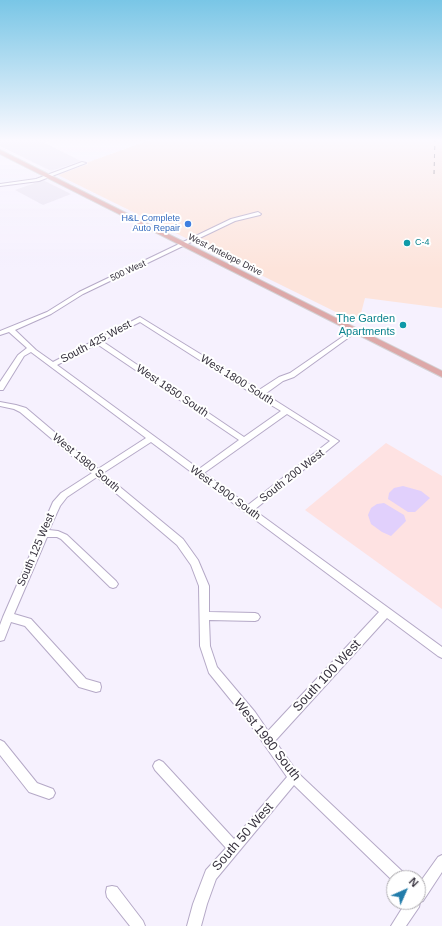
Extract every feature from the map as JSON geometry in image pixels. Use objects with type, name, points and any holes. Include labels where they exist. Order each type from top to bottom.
[{"type":"main road","name":"West Antelope Drive","points":[[60,182],[442,374]]},
{"type":"street","points":[[0,185],[25,182]]},
{"type":"street","name":"500 West","points":[[0,332],[10,330],[49,314],[81,293],[232,220],[258,214]]},
{"type":"street","name":"South 425 West","points":[[52,365],[99,342],[140,319]]},
{"type":"street","name":"West 1800 South","points":[[140,319],[335,441]]},
{"type":"street","name":"West 1900 South","points":[[10,330],[30,349],[442,653]]},
{"type":"street","points":[[259,394],[281,378],[292,375],[356,330]]},
{"type":"street","name":"West 1850 South","points":[[99,342],[244,440]]},
{"type":"street","points":[[0,388],[21,355],[30,349]]},
{"type":"street","name":"West 1980 South","points":[[0,404],[16,406],[23,410],[180,542],[195,563],[204,586],[205,646],[213,670],[251,716],[294,777],[391,870]]},
{"type":"street","points":[[198,473],[286,411]]},
{"type":"street","name":"South 125 West","points":[[0,637],[56,504],[64,495],[151,438]]},
{"type":"street","name":"South 200 West","points":[[248,510],[335,441]]},
{"type":"street","points":[[43,533],[58,534],[64,537],[112,584]]},
{"type":"street","name":"South 100 West","points":[[268,740],[386,612]]},
{"type":"street","points":[[204,616],[255,617]]},
{"type":"street","points":[[8,617],[28,622],[83,683],[96,687]]},
{"type":"street","points":[[0,746],[33,788],[49,793]]},
{"type":"street","points":[[159,766],[234,848]]},
{"type":"street","name":"South 50 West","points":[[194,926],[200,904],[211,875],[294,777]]},
{"type":"street","points":[[426,885],[442,862]]},
{"type":"street","points":[[112,892],[138,926]]},
{"type":"street","points":[[398,926],[409,910]]},
{"type":"shaded area","points":[[37,182],[47,182],[71,194],[43,205],[15,190]]},
{"type":"shaded area","points":[[73,182],[442,182],[442,308],[365,298],[360,317],[350,319]]},
{"type":"shaded area","points":[[386,443],[442,476],[442,609],[305,510]]},
{"type":"shaded area","points":[[403,486],[421,491],[430,498],[415,512],[408,512],[388,499],[389,493],[394,488]]},
{"type":"shaded area","points":[[384,503],[404,515],[406,521],[391,536],[382,532],[371,524],[368,515],[371,508],[377,504]]},
{"type":"place","name":"H&L Complete Auto Repair","points":[[188,224]]},
{"type":"place","name":"C-4","points":[[407,243]]},
{"type":"place","name":"The Garden Apartments","points":[[403,325]]}]
